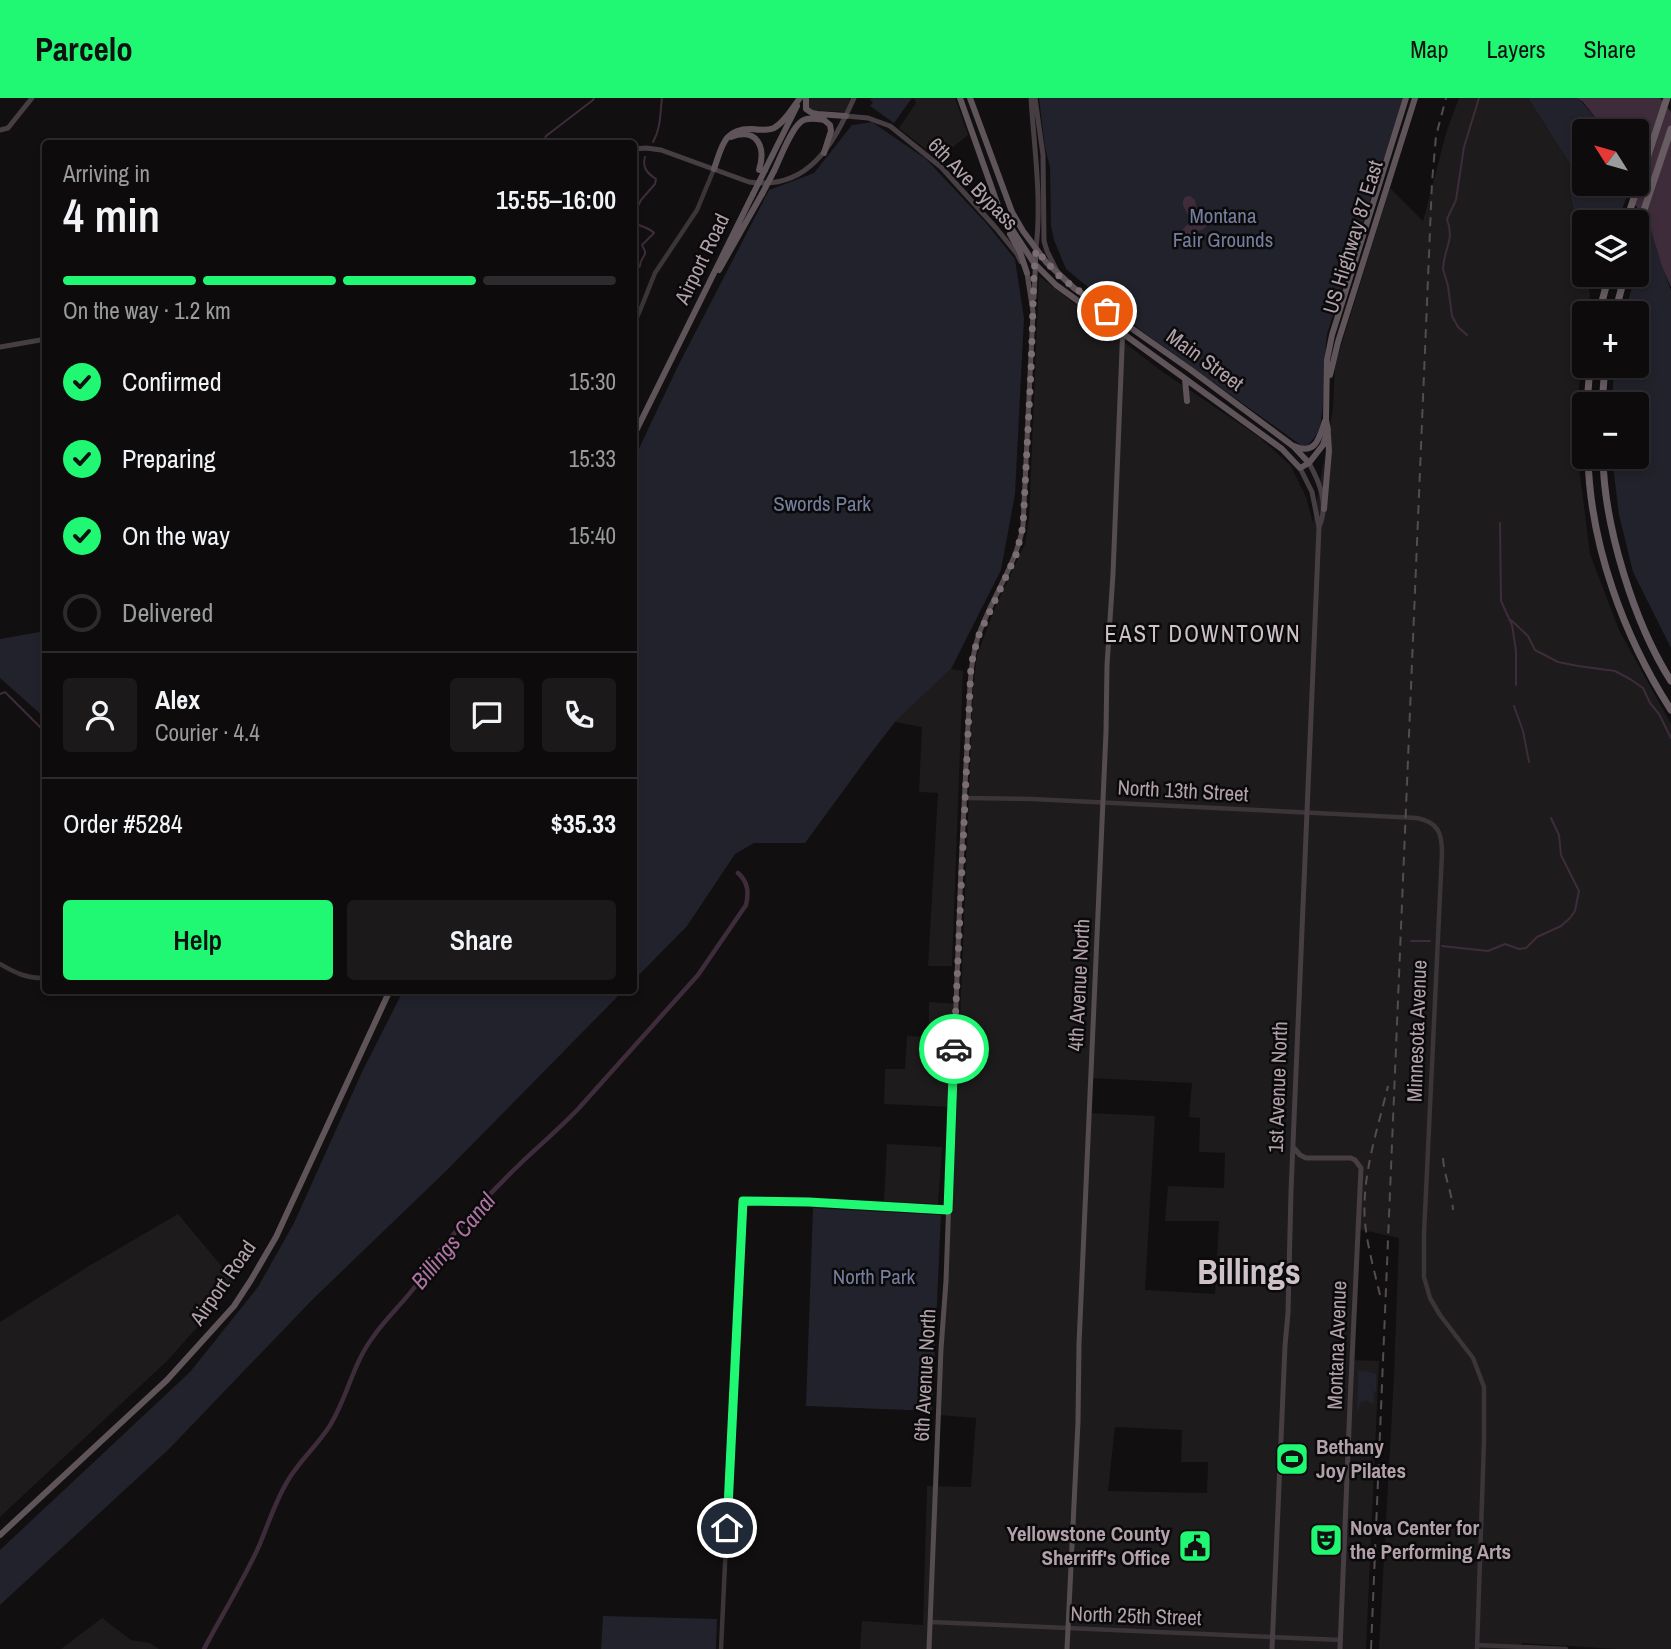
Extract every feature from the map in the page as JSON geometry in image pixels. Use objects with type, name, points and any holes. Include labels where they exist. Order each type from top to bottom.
[{"type":"highway","points":[[714,169],[729,135],[742,129],[768,130],[775,127],[802,98],[812,113],[846,116]]},
{"type":"highway","name":"Airport Road","points":[[637,429],[753,194],[762,170],[802,98]]},
{"type":"highway","points":[[960,98],[1003,220],[1020,252],[1027,273]]},
{"type":"highway","name":"Main Street","points":[[970,98],[1012,212],[1036,250],[1060,277],[1293,446]]},
{"type":"highway","name":"US Highway 87 East","points":[[1324,509],[1329,451],[1326,420],[1327,360],[1332,335],[1406,98]]},
{"type":"highway","name":"US Highway 87 East","points":[[1327,387],[1338,342],[1415,98]]},
{"type":"highway","points":[[1630,210],[1667,98]]},
{"type":"highway","points":[[706,289],[727,259],[800,122],[824,120],[830,125],[831,131],[824,153]]},
{"type":"highway","points":[[1645,210],[1671,129]]},
{"type":"highway","points":[[724,143],[739,134],[754,138],[760,144],[762,170]]},
{"type":"highway","name":"Main Street","points":[[1000,211],[1034,263],[1056,285],[1282,449],[1300,468]]},
{"type":"highway","points":[[1185,379],[1188,401],[1196,394],[1203,393]]},
{"type":"highway","points":[[1293,446],[1310,449],[1318,439],[1326,420]]},
{"type":"highway","points":[[1300,468],[1309,463],[1328,430]]},
{"type":"highway","points":[[1293,446],[1309,463]]},
{"type":"highway","points":[[1589,469],[1594,518],[1607,571],[1625,624],[1651,680],[1671,710]]},
{"type":"highway","points":[[1604,469],[1609,515],[1622,568],[1640,619],[1671,681]]},
{"type":"highway","name":"Airport Road","points":[[0,1535],[167,1380],[234,1306],[276,1237],[388,994]]},
{"type":"main road","points":[[0,130],[8,128],[32,98]]},
{"type":"main road","points":[[824,153],[854,98]]},
{"type":"main road","points":[[1033,98],[1037,218],[1033,312]]},
{"type":"main road","points":[[1033,98],[1043,155],[1044,241],[1046,251],[1060,277]]},
{"type":"main road","name":"6th Ave Bypass","points":[[846,116],[868,118],[890,126],[941,167],[996,228],[1017,254],[1027,273]]},
{"type":"main road","points":[[637,148],[669,152],[749,181],[781,182],[804,172],[824,153],[846,123],[856,117]]},
{"type":"main road","name":"6th Avenue North","points":[[929,1649],[971,665],[981,630],[1016,555],[1023,526],[1033,312],[1027,273]]},
{"type":"main road","name":"4th Avenue North","points":[[1067,1649],[1123,323]]},
{"type":"main road","points":[[0,347],[42,341]]},
{"type":"main road","points":[[1309,463],[1321,488],[1324,509]]},
{"type":"main road","name":"1st Avenue North","points":[[1300,468],[1312,492],[1319,527]]},
{"type":"main road","name":"1st Avenue North","points":[[1272,1649],[1319,527],[1324,509]]},
{"type":"main road","points":[[1293,1147],[1300,1156],[1307,1158]]},
{"type":"main road","points":[[1292,1171],[1298,1161],[1307,1158]]},
{"type":"main road","name":"Montana Avenue","points":[[1307,1158],[1351,1158],[1356,1160],[1361,1168],[1340,1649]]},
{"type":"street","points":[[637,318],[654,273],[697,210],[714,169]]},
{"type":"street","name":"North 13th Street","points":[[966,797],[1400,817]]},
{"type":"street","name":"Minnesota Avenue","points":[[1400,817],[1431,822],[1439,832],[1442,843],[1424,1277],[1434,1306],[1473,1358],[1485,1387],[1477,1647]]},
{"type":"street","points":[[0,964],[14,973],[42,978]]},
{"type":"street","points":[[721,1649],[743,1201],[948,1210]]},
{"type":"street","name":"North 25th Street","points":[[930,1622],[1341,1640]]},
{"type":"street","points":[[1477,1647],[1566,1649]]},
{"type":"shaded area","points":[[809,98],[851,98],[845,112],[811,110],[808,106]]},
{"type":"shaded area","points":[[914,98],[955,98],[968,135],[938,159],[899,128],[916,103]]},
{"type":"shaded area","points":[[1459,98],[1528,98],[1572,167],[1572,287],[1588,287],[1590,295],[1589,301],[1572,301],[1572,378],[1580,378],[1578,392],[1572,392],[1572,469],[1579,469],[1590,554],[1619,630],[1671,724],[1671,1649],[1617,1649],[1522,1643],[1522,1649],[1379,1649],[1399,1238],[1358,1229],[1350,1360],[1379,1361],[1366,1649],[860,1649],[862,1621],[923,1625],[927,1486],[971,1487],[976,1418],[939,1415],[955,1147],[973,690],[977,655],[995,608],[1025,544],[1029,519],[1039,276],[1160,370],[1259,437],[1291,466],[1306,497],[1313,523],[1333,408],[1335,365],[1390,188],[1423,221],[1447,130]],"holes":[[[1091,1078],[1192,1083],[1189,1117],[1200,1118],[1199,1152],[1225,1153],[1224,1188],[1168,1186],[1165,1221],[1219,1221],[1215,1294],[1145,1290],[1155,1116],[1089,1113]],[[1115,1427],[1182,1430],[1181,1462],[1208,1462],[1207,1493],[1108,1491]]]},
{"type":"shaded area","points":[[1577,98],[1660,98],[1671,112],[1671,287],[1649,226],[1649,210],[1639,210],[1629,196],[1649,196],[1649,119],[1596,119]]},
{"type":"shaded area","points":[[1190,196],[1195,200],[1197,212],[1207,222],[1205,228],[1195,233],[1189,242],[1180,232],[1190,222],[1183,203],[1185,197]]},
{"type":"shaded area","points":[[951,669],[963,671],[952,966],[928,966],[938,793],[919,792],[922,727],[895,722]]},
{"type":"shaded area","points":[[929,1002],[956,1004],[953,1107],[884,1104],[885,1069],[905,1069],[907,1036],[929,1037]]},
{"type":"shaded area","points":[[887,1144],[942,1147],[938,1204],[884,1201]]},
{"type":"shaded area","points":[[178,1214],[234,1281],[210,1313],[167,1361],[0,1517],[0,1322]]},
{"type":"shaded area","points":[[102,1618],[131,1640],[150,1643],[159,1649],[61,1649]]},
{"type":"green space","points":[[872,98],[912,98],[894,123],[870,106]]},
{"type":"green space","name":"Montana Fair Grounds","points":[[1039,98],[1405,98],[1327,334],[1320,424],[1317,434],[1308,445],[1302,446],[1139,329],[1066,269],[1051,226],[1050,167]]},
{"type":"green space","points":[[1528,98],[1577,98],[1596,119],[1572,119],[1572,167]]},
{"type":"green space","name":"Swords Park","points":[[872,122],[926,159],[987,224],[1015,259],[1024,318],[1015,494],[1001,570],[951,669],[895,722],[805,843],[754,843],[735,854],[687,926],[637,977],[637,453],[678,366],[769,190],[814,173],[852,125]]},
{"type":"green space","points":[[1572,191],[1572,196],[1627,196],[1622,210],[1573,210],[1570,193]]},
{"type":"green space","points":[[1650,227],[1671,291],[1671,648],[1633,572],[1619,515],[1613,469],[1649,469],[1649,392],[1613,392],[1613,378],[1649,378],[1649,301],[1628,301],[1632,287],[1649,287]]},
{"type":"green space","points":[[42,632],[42,715],[0,678],[0,639]]},
{"type":"green space","points":[[401,994],[620,994],[445,1172],[312,1300],[170,1448],[0,1605],[0,1550],[190,1372],[258,1287],[294,1223],[362,1072]]},
{"type":"green space","name":"North Park","points":[[813,1208],[941,1215],[932,1411],[806,1406]]},
{"type":"green space","points":[[1361,1370],[1376,1374],[1376,1394],[1369,1383],[1374,1392],[1373,1404],[1361,1401],[1357,1413],[1358,1371],[1363,1374]]},
{"type":"green space","points":[[603,1616],[717,1619],[716,1649],[601,1649]]},
{"type":"waterway","name":"Billings Canal","points":[[544,140],[594,98]]},
{"type":"waterway","points":[[653,142],[659,126],[662,98]]},
{"type":"waterway","points":[[1467,335],[1458,327],[1452,316],[1443,269],[1450,239],[1447,219],[1456,200],[1464,147],[1479,98]]},
{"type":"waterway","points":[[637,208],[656,179],[646,170],[645,157]]},
{"type":"waterway","points":[[637,224],[654,233],[642,245],[645,254],[637,269]]},
{"type":"waterway","points":[[1500,523],[1501,601],[1512,625],[1516,651],[1516,685]]},
{"type":"waterway","points":[[1511,620],[1528,636],[1535,650],[1558,662],[1615,671],[1643,688],[1671,738]]},
{"type":"waterway","points":[[0,694],[5,692],[42,729]]},
{"type":"waterway","points":[[1514,706],[1523,731],[1529,762]]},
{"type":"waterway","points":[[1442,946],[1488,951],[1505,944],[1519,949],[1526,948],[1537,937],[1561,926],[1570,918],[1575,911],[1579,891],[1561,855],[1559,835],[1551,818]]},
{"type":"waterway","name":"Billings Canal","points":[[204,1649],[253,1559],[283,1490],[296,1468],[329,1427],[373,1337],[468,1218],[579,1108],[698,975],[746,905],[747,888],[738,873]]},
{"type":"waterway","points":[[1411,941],[1430,941]]},
{"type":"railway","points":[[1371,1649],[1432,182],[1436,136],[1446,98]]},
{"type":"railway","points":[[1380,1295],[1370,1255],[1364,1213],[1370,1158],[1388,1086]]},
{"type":"railway","points":[[1443,1158],[1453,1210]]},
{"type":"way so far","points":[[954,1049],[971,665],[983,624],[1021,539],[1036,250],[1060,277],[1107,311]]},
{"type":"place","name":"Bethany Joy Pilates","points":[[1292,1459]]},
{"type":"place","name":"Nova Center for the Performing Arts","points":[[1326,1540]]},
{"type":"place","name":"Yellowstone County Sherriff's Office","points":[[1195,1546]]},
{"type":"district","name":"EAST DOWNTOWN","points":[[1203,634]]},
{"type":"district","name":"Billings","points":[[1249,1272]]},
{"type":"route","points":[[727,1528],[743,1201],[948,1210],[954,1049]]}]
